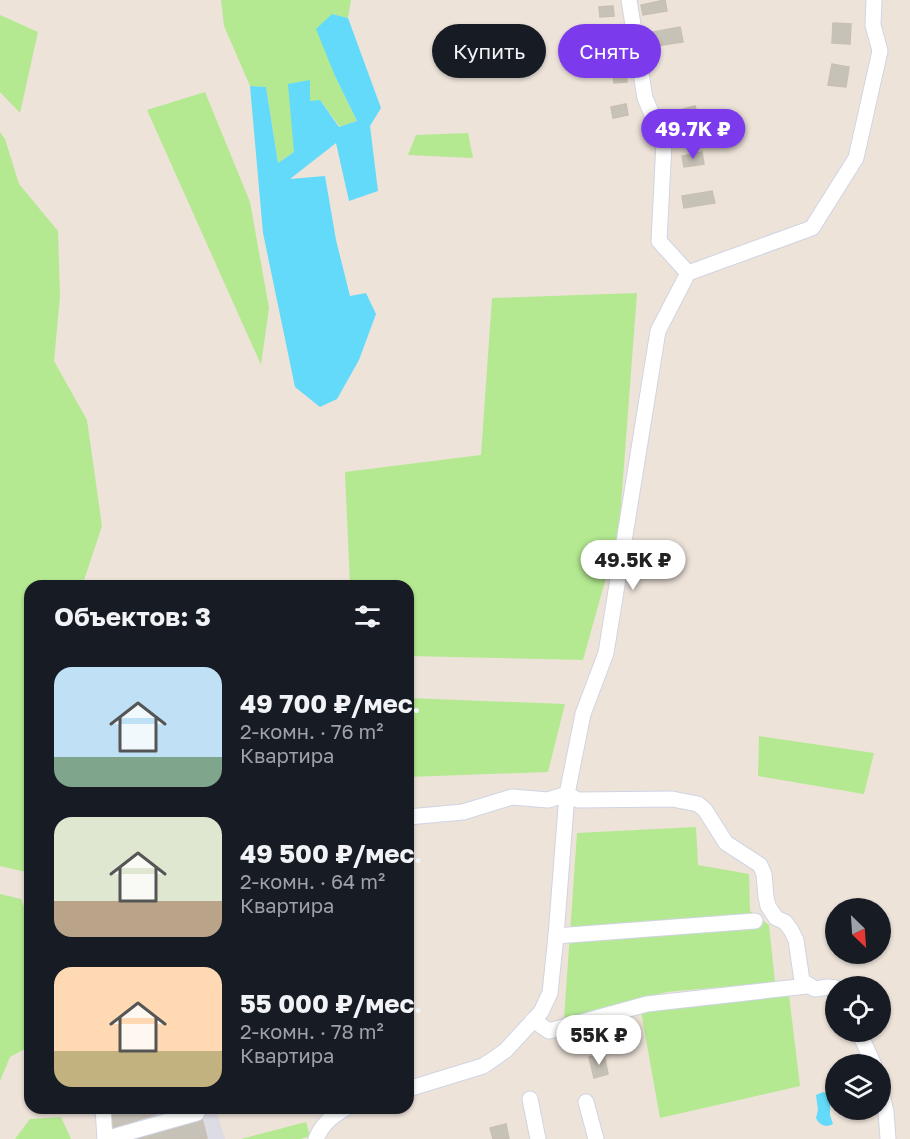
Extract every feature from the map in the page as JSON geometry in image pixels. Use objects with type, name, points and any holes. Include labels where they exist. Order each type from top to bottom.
[{"type":"street","points":[[629,0],[645,98],[664,143],[660,241],[688,273]]},
{"type":"street","points":[[414,1087],[483,1066],[506,1050],[546,1003],[550,993],[553,966],[567,794],[583,714],[606,653],[658,331],[688,273],[812,228],[856,158],[880,51],[873,25],[874,0]]},
{"type":"street","points":[[414,816],[463,812],[512,797],[548,800],[567,794],[578,800],[672,799],[699,804],[726,843],[760,865],[764,874],[765,897],[768,906],[776,918],[785,922],[796,940],[802,981],[815,989],[825,987]]},
{"type":"street","points":[[556,936],[755,921]]},
{"type":"street","points":[[533,1020],[549,1031],[647,1004],[807,986]]},
{"type":"street","points":[[530,1099],[538,1139]]},
{"type":"street","points":[[586,1102],[596,1139]]},
{"type":"street","points":[[103,1114],[105,1139],[193,1114]]},
{"type":"street","points":[[316,1139],[319,1131],[333,1114]]},
{"type":"street","points":[[887,1120],[888,1139]]},
{"type":"shaded area","points":[[94,1114],[218,1114],[225,1139],[101,1139]]},
{"type":"green space","points":[[221,0],[351,0],[348,18],[332,14],[335,76],[357,121],[340,127],[320,100],[294,152],[278,163],[266,87],[250,86],[224,26]]},
{"type":"green space","points":[[0,15],[38,32],[20,113],[0,92]]},
{"type":"green space","points":[[205,92],[250,202],[269,308],[261,365],[147,110]]},
{"type":"green space","points":[[0,132],[5,139],[19,184],[58,231],[60,297],[54,361],[87,420],[102,526],[84,580],[24,580],[24,872],[0,866]]},
{"type":"green space","points":[[468,133],[473,158],[408,155],[416,135]]},
{"type":"green space","points":[[637,293],[619,531],[583,660],[414,656],[414,580],[350,580],[345,472],[481,455],[492,298]]},
{"type":"green space","points":[[414,698],[565,704],[548,772],[414,777]]},
{"type":"green space","points":[[759,736],[874,753],[864,794],[758,776]]},
{"type":"green space","points":[[696,827],[698,865],[749,874],[750,911],[769,925],[775,982],[667,992],[564,1019],[577,833]]},
{"type":"green space","points":[[0,894],[21,899],[24,907],[24,1049],[10,1057],[0,1081]]},
{"type":"green space","points":[[789,995],[800,1086],[660,1118],[641,1011]]},
{"type":"green space","points":[[61,1117],[71,1139],[15,1139],[30,1119]]},
{"type":"green space","points":[[306,1122],[310,1136],[301,1139],[241,1139]]},
{"type":"water","points":[[332,14],[348,18],[381,108],[370,126],[378,191],[349,201],[336,143],[290,179],[325,176],[336,240],[350,296],[366,293],[376,314],[359,360],[337,399],[320,407],[295,387],[263,233],[250,86],[266,87],[278,163],[294,152],[288,84],[310,80],[310,101],[320,100],[339,127],[357,121],[316,29]]},
{"type":"water","points":[[825,1093],[825,1120],[832,1120],[833,1124],[825,1126],[817,1120],[816,1095]]},
{"type":"building","points":[[665,0],[667,11],[643,15],[641,5]]},
{"type":"building","points":[[613,6],[614,16],[600,17],[599,7]]},
{"type":"building","points":[[833,23],[851,24],[850,44],[832,43]]},
{"type":"building","points":[[680,27],[683,42],[661,45],[661,30]]},
{"type":"building","points":[[832,64],[849,67],[846,87],[828,85]]},
{"type":"building","points":[[614,78],[627,78],[627,82],[614,83]]},
{"type":"building","points":[[626,104],[628,115],[613,118],[611,107]]},
{"type":"building","points":[[695,106],[697,114],[685,117],[683,109]]},
{"type":"building","points":[[702,152],[704,164],[684,167],[682,156]]},
{"type":"building","points":[[712,191],[715,203],[684,208],[682,196]]},
{"type":"building","points":[[604,1054],[608,1074],[594,1078],[589,1057]]},
{"type":"building","points":[[110,1114],[156,1114],[113,1128]]},
{"type":"building","points":[[202,1119],[207,1138],[131,1139]]},
{"type":"building","points":[[506,1124],[509,1139],[493,1139],[490,1128]]}]
